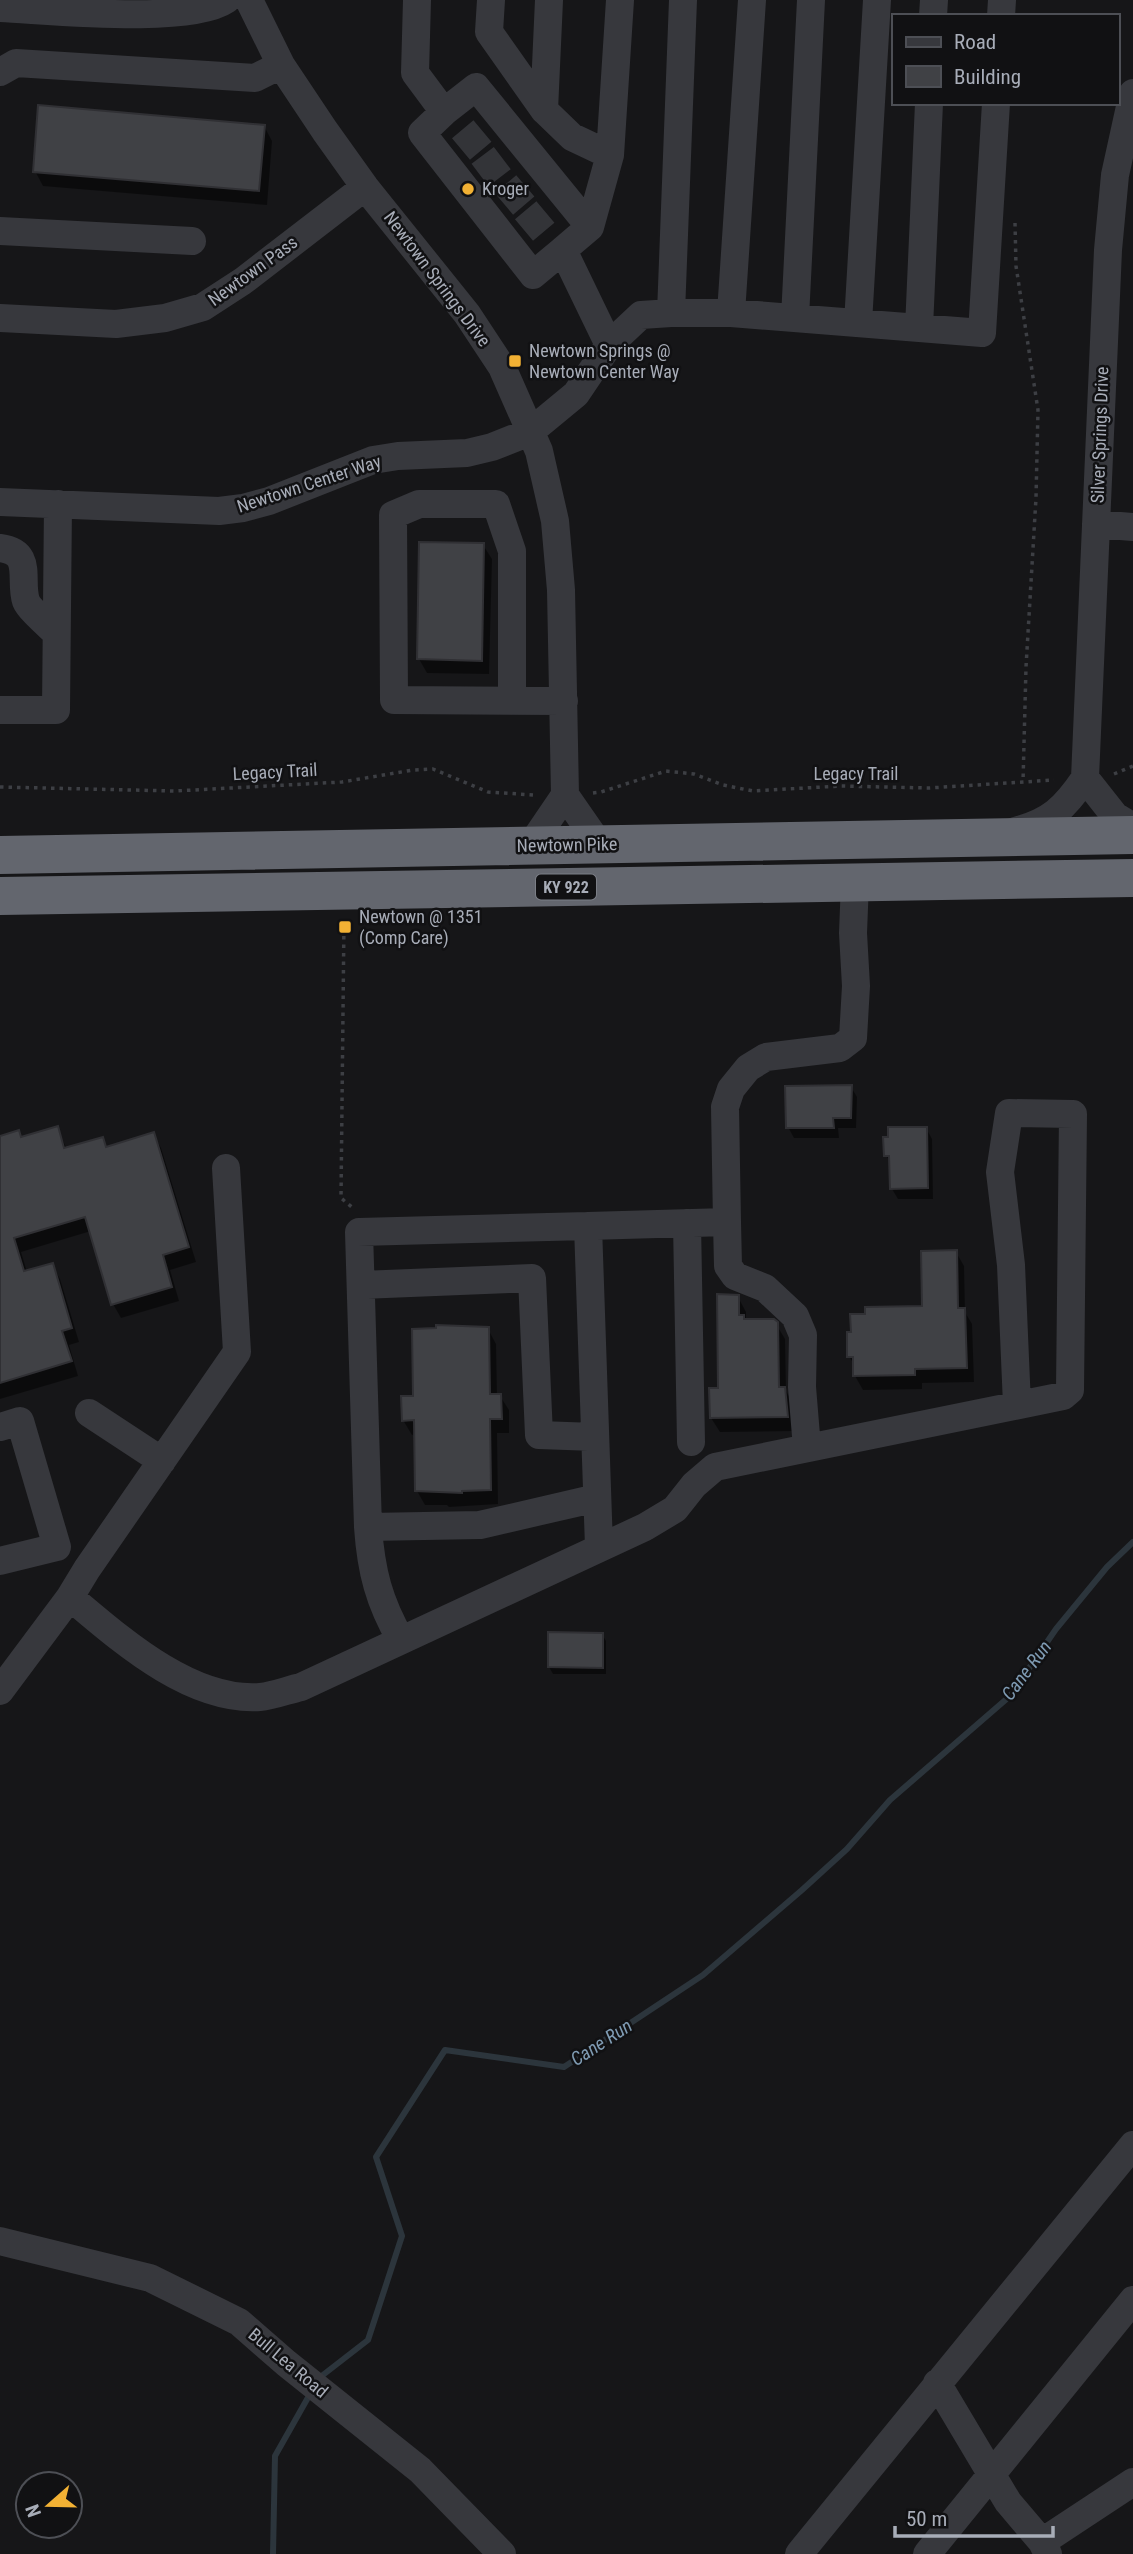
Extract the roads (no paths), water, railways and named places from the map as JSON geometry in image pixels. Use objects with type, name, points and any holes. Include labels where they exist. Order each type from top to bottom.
[{"type":"highway","name":"Newtown Pike","points":[[0,855],[1133,835]]},
{"type":"highway","points":[[855,882],[864,869],[876,862],[946,856],[985,838]]},
{"type":"highway","name":"KY 922","points":[[0,896],[1133,878]]},
{"type":"street","points":[[0,8],[88,6],[149,15],[188,10],[226,0]]},
{"type":"street","name":"Newtown Springs Drive","points":[[249,0],[281,65],[365,187],[474,325],[502,367],[539,451],[555,521],[561,590],[565,795]]},
{"type":"street","points":[[417,0],[415,73],[444,111]]},
{"type":"street","points":[[491,0],[489,32],[544,110],[572,137],[610,155]]},
{"type":"street","points":[[544,110],[549,0]]},
{"type":"street","points":[[590,227],[561,199],[496,120],[477,87],[444,111],[422,133],[452,155],[496,210],[516,236],[533,275],[590,227],[610,155],[620,0]]},
{"type":"street","points":[[671,313],[683,0]]},
{"type":"street","points":[[730,313],[752,0]]},
{"type":"street","points":[[795,318],[811,0]]},
{"type":"street","points":[[858,323],[877,0]]},
{"type":"street","points":[[0,72],[16,63],[256,78],[281,65]]},
{"type":"street","name":"Silver Springs Drive","points":[[1085,778],[1108,250],[1115,175],[1133,93]]},
{"type":"street","points":[[919,328],[929,105]]},
{"type":"street","name":"Newtown Center Way","points":[[0,502],[219,512],[269,501],[373,460],[398,456],[467,453],[492,447],[530,432],[576,394],[609,345],[641,315],[730,313],[982,333],[996,105]]},
{"type":"street","name":"Newtown Pass","points":[[0,317],[116,324],[165,318],[203,307],[243,281],[365,187]]},
{"type":"street","points":[[0,231],[192,241]]},
{"type":"street","points":[[563,250],[609,345]]},
{"type":"street","points":[[512,701],[512,551],[496,504],[419,503],[393,515],[394,700],[512,701],[564,701]]},
{"type":"street","points":[[0,710],[56,710],[58,504]]},
{"type":"street","points":[[1096,524],[1133,527]]},
{"type":"street","points":[[0,532],[27,540],[57,576]]},
{"type":"street","points":[[0,548],[18,555],[23,565],[26,602],[56,633]]},
{"type":"street","points":[[985,838],[1041,824],[1071,799],[1085,778],[1115,816],[1133,827]]},
{"type":"street","points":[[531,845],[565,795],[599,844]]},
{"type":"street","points":[[807,1448],[802,1387],[803,1335],[795,1316],[765,1288],[734,1276],[728,1266],[725,1107],[731,1089],[748,1068],[766,1057],[839,1048],[853,1038],[856,986],[853,933],[855,882]]},
{"type":"street","points":[[70,1597],[165,1669],[201,1688],[260,1697],[301,1687],[645,1527],[675,1509],[694,1485],[715,1467],[1063,1396],[1070,1390],[1073,1114],[1009,1113],[1000,1172],[1011,1265],[1017,1405]]},
{"type":"street","points":[[0,1691],[70,1597],[237,1352],[226,1168]]},
{"type":"street","points":[[401,1640],[385,1612],[371,1566],[359,1232],[727,1222]]},
{"type":"street","points":[[687,1223],[691,1442]]},
{"type":"street","points":[[588,1227],[599,1547]]},
{"type":"street","points":[[361,1285],[532,1278],[539,1435],[595,1437]]},
{"type":"street","points":[[89,1413],[162,1461]]},
{"type":"street","points":[[0,1427],[20,1421],[57,1546],[87,1569]]},
{"type":"street","points":[[368,1527],[480,1525],[597,1498]]},
{"type":"street","points":[[1,1558],[57,1546]]},
{"type":"street","points":[[799,2554],[1133,2145]]},
{"type":"street","name":"Bull Lea Road","points":[[0,2241],[150,2278],[239,2322],[290,2367],[420,2470],[502,2554]]},
{"type":"street","name":"Bull Lea Road","points":[[0,2253],[30,2247]]},
{"type":"street","points":[[927,2554],[1133,2300]]},
{"type":"street","points":[[937,2383],[1008,2502],[1045,2548],[1133,2482]]},
{"type":"waterway","name":"Cane Run","points":[[319,2378],[368,2340],[402,2236],[376,2157],[445,2050],[564,2067],[703,1975],[847,1849],[890,1800],[1010,1696],[1056,1629],[1107,1567],[1133,1542]]},
{"type":"waterway","name":"Cane Run","points":[[273,2554],[275,2456],[310,2394]]},
{"type":"tunnel","points":[[461,149],[492,123]]},
{"type":"tunnel","points":[[480,175],[513,150]]},
{"type":"tunnel","points":[[504,204],[538,175]]},
{"type":"tunnel","points":[[524,230],[556,203]]},
{"type":"place","name":"Kroger","points":[[468,189]]},
{"type":"place","name":"Newtown Springs @ Newtown Center Way","points":[[515,361]]},
{"type":"place","name":"Newtown @ 1351 (Comp Care)","points":[[345,927]]}]
